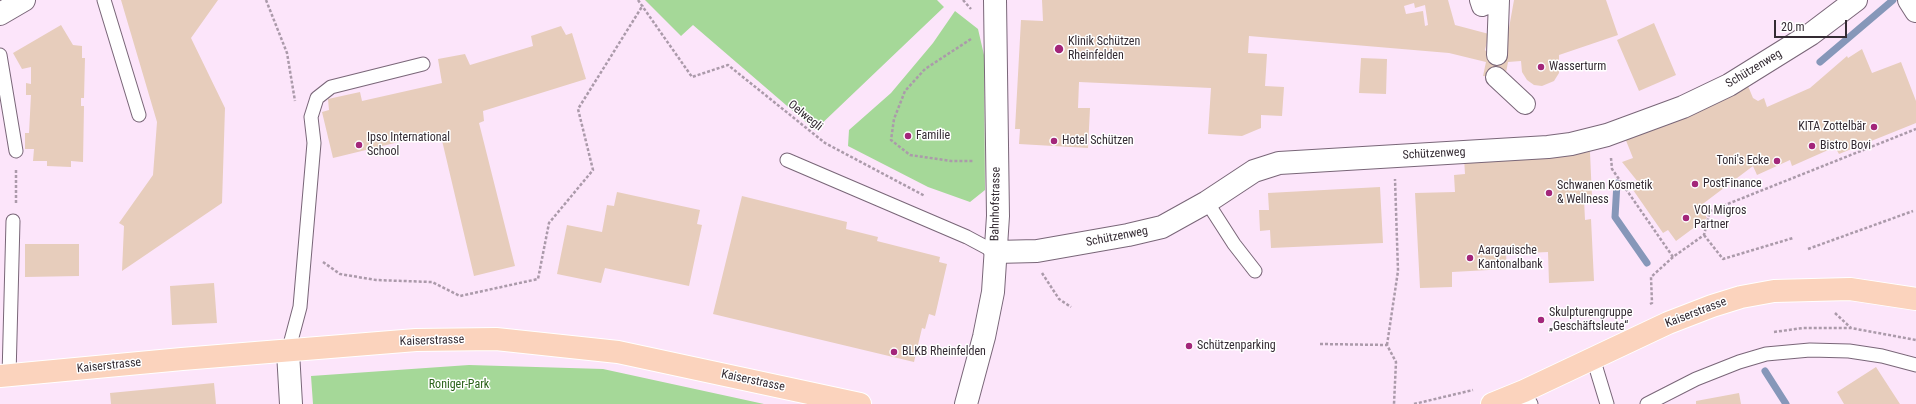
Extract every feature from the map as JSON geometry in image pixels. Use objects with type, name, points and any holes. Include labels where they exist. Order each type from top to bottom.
[{"type":"main road","name":"Kaiserstrasse","points":[[1492,404],[1528,398],[1593,358],[1668,323],[1712,306],[1741,297],[1774,291],[1850,289],[1916,299]]},
{"type":"main road","name":"Kaiserstrasse","points":[[4,376],[182,359],[288,352],[416,340],[496,339],[618,352],[860,404]]},
{"type":"street","points":[[0,14],[24,0]]},
{"type":"street","name":"Bahnhofstrasse","points":[[966,404],[984,337],[993,292],[998,216],[996,162],[998,90],[995,34],[996,0]]},
{"type":"street","points":[[1480,0],[1482,6],[1499,0],[1497,55]]},
{"type":"street","name":"Schützenweg","points":[[995,252],[1037,251],[1150,231],[1175,220],[1207,202],[1254,171],[1278,163],[1548,147],[1571,144],[1607,135],[1683,107],[1729,85],[1811,34],[1856,0]]},
{"type":"street","points":[[1496,77],[1525,104]]},
{"type":"street","points":[[288,352],[291,404]]},
{"type":"lane","points":[[104,0],[139,114]]},
{"type":"lane","points":[[0,55],[16,151]]},
{"type":"lane","points":[[288,352],[300,307],[306,259],[314,143],[311,117],[317,98],[331,87],[423,64]]},
{"type":"lane","points":[[787,160],[967,236],[995,252]]},
{"type":"lane","points":[[1207,202],[1234,244],[1255,270]]},
{"type":"lane","points":[[4,376],[13,221]]},
{"type":"lane","points":[[1647,404],[1696,379],[1738,362],[1766,354],[1810,350],[1849,351],[1882,356],[1916,365]]},
{"type":"lane","points":[[1593,358],[1607,404]]},
{"type":"path","points":[[266,0],[288,53],[297,111],[311,117]]},
{"type":"path","name":"Oelwegli","points":[[638,0],[643,5],[692,77],[728,65],[825,143],[932,200]]},
{"type":"path","points":[[306,259],[318,259],[340,274],[376,280],[432,282],[460,296],[538,279],[549,223],[593,170],[578,109],[643,5]]},
{"type":"path","points":[[995,34],[972,38],[925,69],[905,91],[894,119],[891,140],[910,155],[951,161],[996,162]]},
{"type":"path","points":[[1645,306],[1652,303],[1652,277],[1673,257],[1704,236],[1710,211],[1916,129]]},
{"type":"path","points":[[1607,135],[1612,169],[1673,257]]},
{"type":"path","points":[[13,221],[16,212],[16,151]]},
{"type":"path","points":[[1394,156],[1399,259],[1387,345],[1396,362],[1394,404]]},
{"type":"path","points":[[1808,249],[1913,211]]},
{"type":"path","points":[[1704,236],[1723,259],[1794,238]]},
{"type":"path","points":[[1037,251],[1040,270],[1060,299],[1071,307]]},
{"type":"path","points":[[1803,328],[1851,328],[1916,340]]},
{"type":"path","points":[[1320,344],[1387,345]]},
{"type":"path","points":[[1414,404],[1475,390]]},
{"type":"green space","points":[[645,0],[937,0],[944,7],[815,130],[693,25],[681,36]]},
{"type":"green space","points":[[955,11],[978,29],[984,55],[985,190],[970,202],[928,187],[848,146],[849,130],[891,93],[933,43]]},
{"type":"green space","name":"Roniger-Park","points":[[469,365],[603,369],[764,404],[313,404],[311,376]]},
{"type":"building","points":[[121,0],[218,0],[191,38],[225,108],[222,203],[122,271],[124,226],[119,223],[153,175],[157,122]]},
{"type":"building","points":[[1042,0],[1448,0],[1455,25],[1489,34],[1485,50],[1489,54],[1504,56],[1514,0],[1606,0],[1618,35],[1559,55],[1559,73],[1554,81],[1542,86],[1534,85],[1527,80],[1522,72],[1521,61],[1508,62],[1505,78],[1483,76],[1486,62],[1449,53],[1249,36],[1248,53],[1267,54],[1265,86],[1284,87],[1282,116],[1261,115],[1261,128],[1242,136],[1208,134],[1211,88],[1079,82],[1078,108],[1090,108],[1088,148],[1019,144],[1020,129],[1015,129],[1021,20],[1043,21]],"holes":[[[1414,3],[1415,8],[1425,5],[1428,25],[1425,26],[1423,11],[1406,14],[1404,6]]]},
{"type":"building","points":[[1654,23],[1676,75],[1639,91],[1617,40]]},
{"type":"building","points":[[61,25],[73,45],[82,46],[82,58],[85,58],[84,98],[81,98],[81,106],[84,106],[83,162],[71,161],[71,167],[47,166],[47,161],[33,161],[34,149],[25,149],[25,133],[29,133],[31,95],[26,95],[26,83],[31,84],[31,67],[22,69],[13,53]]},
{"type":"building","name":"Ipso International School","points":[[561,26],[566,35],[572,33],[586,79],[483,111],[484,121],[479,123],[515,266],[474,276],[440,132],[333,158],[322,112],[329,110],[328,99],[360,92],[362,101],[442,83],[438,59],[465,54],[470,65],[533,46],[531,36]]},
{"type":"building","points":[[1862,49],[1872,73],[1901,62],[1916,101],[1916,123],[1839,154],[1835,147],[1792,166],[1790,160],[1757,175],[1753,166],[1700,206],[1707,218],[1676,241],[1668,230],[1663,233],[1631,187],[1638,182],[1622,162],[1633,158],[1625,138],[1748,86],[1753,98],[1758,101],[1764,98],[1767,107],[1810,88],[1847,56],[1848,58]]},
{"type":"building","points":[[1361,58],[1387,59],[1386,94],[1359,93]]},
{"type":"building","points":[[1590,152],[1592,198],[1584,199],[1585,220],[1591,219],[1594,281],[1549,283],[1548,252],[1506,254],[1507,269],[1452,272],[1452,287],[1420,288],[1415,193],[1455,192],[1454,175],[1465,174],[1464,158]]},
{"type":"building","points":[[1380,187],[1383,243],[1271,248],[1270,230],[1260,231],[1259,210],[1269,210],[1268,193]]},
{"type":"building","points":[[617,192],[700,210],[697,224],[702,225],[689,286],[605,268],[601,283],[557,274],[567,225],[602,232],[607,205],[614,206]]},
{"type":"building","points":[[742,196],[847,222],[846,229],[878,237],[877,241],[940,257],[939,262],[947,264],[935,316],[929,314],[925,329],[922,328],[914,362],[713,314]]},
{"type":"building","points":[[25,244],[79,244],[79,276],[25,277]]},
{"type":"building","points":[[214,283],[217,323],[172,325],[170,286]]},
{"type":"building","points":[[1876,367],[1900,404],[1844,404],[1837,392]]},
{"type":"building","points":[[214,383],[216,404],[111,404],[110,393]]},
{"type":"building","points":[[1739,393],[1741,404],[1696,404],[1696,401]]},
{"type":"waterway","points":[[1820,62],[1893,0]]},
{"type":"waterway","points":[[1617,183],[1615,217],[1647,263]]},
{"type":"waterway","points":[[1765,371],[1786,404]]},
{"type":"place","name":"Klinik Schützen Rheinfelden","points":[[1059,49]]},
{"type":"place","name":"Wasserturm","points":[[1541,67]]},
{"type":"place","name":"KITA Zottelbär","points":[[1874,127]]},
{"type":"place","name":"Familie","points":[[908,136]]},
{"type":"place","name":"Hotel Schützen","points":[[1054,141]]},
{"type":"place","name":"Ipso International School","points":[[359,145]]},
{"type":"place","name":"Bistro Bovi","points":[[1812,146]]},
{"type":"place","name":"Toni's Ecke","points":[[1777,161]]},
{"type":"place","name":"PostFinance","points":[[1695,184]]},
{"type":"place","name":"Schwanen Kosmetik & Wellness","points":[[1549,193]]},
{"type":"place","name":"VOI Migros Partner","points":[[1686,218]]},
{"type":"place","name":"Aargauische Kantonalbank","points":[[1470,258]]},
{"type":"place","name":"Skulpturengruppe „Geschäftsleute“","points":[[1541,320]]},
{"type":"place","name":"Schützenparking","points":[[1189,346]]},
{"type":"place","name":"BLKB Rheinfelden","points":[[894,352]]}]
